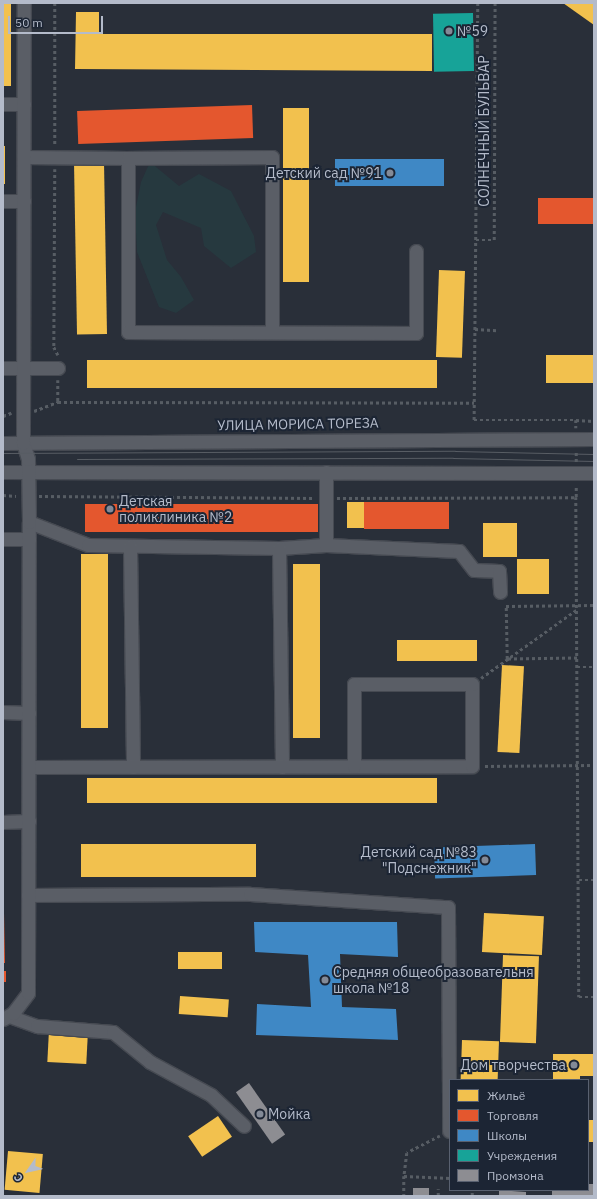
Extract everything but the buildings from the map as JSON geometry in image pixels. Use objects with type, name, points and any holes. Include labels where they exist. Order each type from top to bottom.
[{"type":"street","points":[[30,3],[24,3],[23,368],[23,443],[29,472],[28,993],[6,1017],[37,1026],[113,1032],[150,1062],[211,1095],[244,1126]]},
{"type":"street","points":[[3,104],[24,104]]},
{"type":"street","points":[[24,157],[272,158],[272,332]]},
{"type":"street","points":[[128,158],[128,332],[416,333],[416,251]]},
{"type":"street","points":[[3,201],[24,201]]},
{"type":"street","points":[[3,368],[58,368]]},
{"type":"street","name":"УЛИЦА МОРИСА ТОРЕЗА","points":[[3,443],[594,439]]},
{"type":"street","points":[[3,472],[594,473]]},
{"type":"street","points":[[326,472],[326,545]]},
{"type":"street","points":[[29,522],[88,545],[279,548],[326,545],[459,551],[474,570],[500,571],[500,592]]},
{"type":"street","points":[[3,539],[29,539]]},
{"type":"street","points":[[130,546],[133,767]]},
{"type":"street","points":[[279,548],[282,767]]},
{"type":"street","points":[[29,767],[472,766],[472,684],[354,684],[354,766]]},
{"type":"street","points":[[3,712],[29,713]]},
{"type":"street","points":[[3,822],[29,821]]},
{"type":"street","points":[[28,895],[250,894],[448,906],[448,1131]]},
{"type":"path","points":[[55,3],[54,346],[59,356],[58,402]]},
{"type":"path","name":"СОЛНЕЧНЫЙ БУЛЬВАР","points":[[474,420],[478,3]]},
{"type":"path","name":"СОЛНЕЧНЫЙ БУЛЬВАР","points":[[476,240],[494,240],[495,3]]},
{"type":"path","points":[[474,329],[497,330]]},
{"type":"path","points":[[3,416],[23,411],[36,411],[58,402],[474,403]]},
{"type":"path","points":[[576,420],[594,420]]},
{"type":"path","points":[[576,497],[579,997],[594,997]]},
{"type":"path","points":[[507,659],[506,606],[594,605]]},
{"type":"path","points":[[472,684],[577,610]]},
{"type":"path","points":[[507,659],[577,658]]},
{"type":"path","points":[[577,667],[594,667]]},
{"type":"path","points":[[472,766],[594,765]]},
{"type":"path","points":[[578,880],[594,880]]},
{"type":"path","points":[[404,1196],[404,1176],[407,1153],[448,1131]]},
{"type":"path","points":[[404,1176],[449,1178]]},
{"type":"path","points":[[438,1189],[438,1196]]},
{"type":"shaded area","points":[[150,162],[179,186],[199,174],[231,191],[254,236],[256,252],[231,268],[204,246],[201,228],[163,212],[156,225],[167,260],[181,277],[194,300],[176,313],[159,307],[137,252],[135,212],[141,182]]},
{"type":"tram line","points":[[3,453],[455,451],[594,454]]},
{"type":"tram line","points":[[77,459],[453,458],[594,461]]},
{"type":"place","name":"№59","points":[[449,31]]},
{"type":"place","name":"Детский сад №91","points":[[390,173]]},
{"type":"place","name":"Детская поликлиника №2","points":[[110,509]]},
{"type":"place","name":"Детский сад №83 \"Подснежник\"","points":[[485,860]]},
{"type":"place","name":"Средняя общеобразовательня школа №18","points":[[325,980]]},
{"type":"place","name":"Дом творчества","points":[[574,1065]]},
{"type":"place","name":"Мойка","points":[[260,1114]]}]
